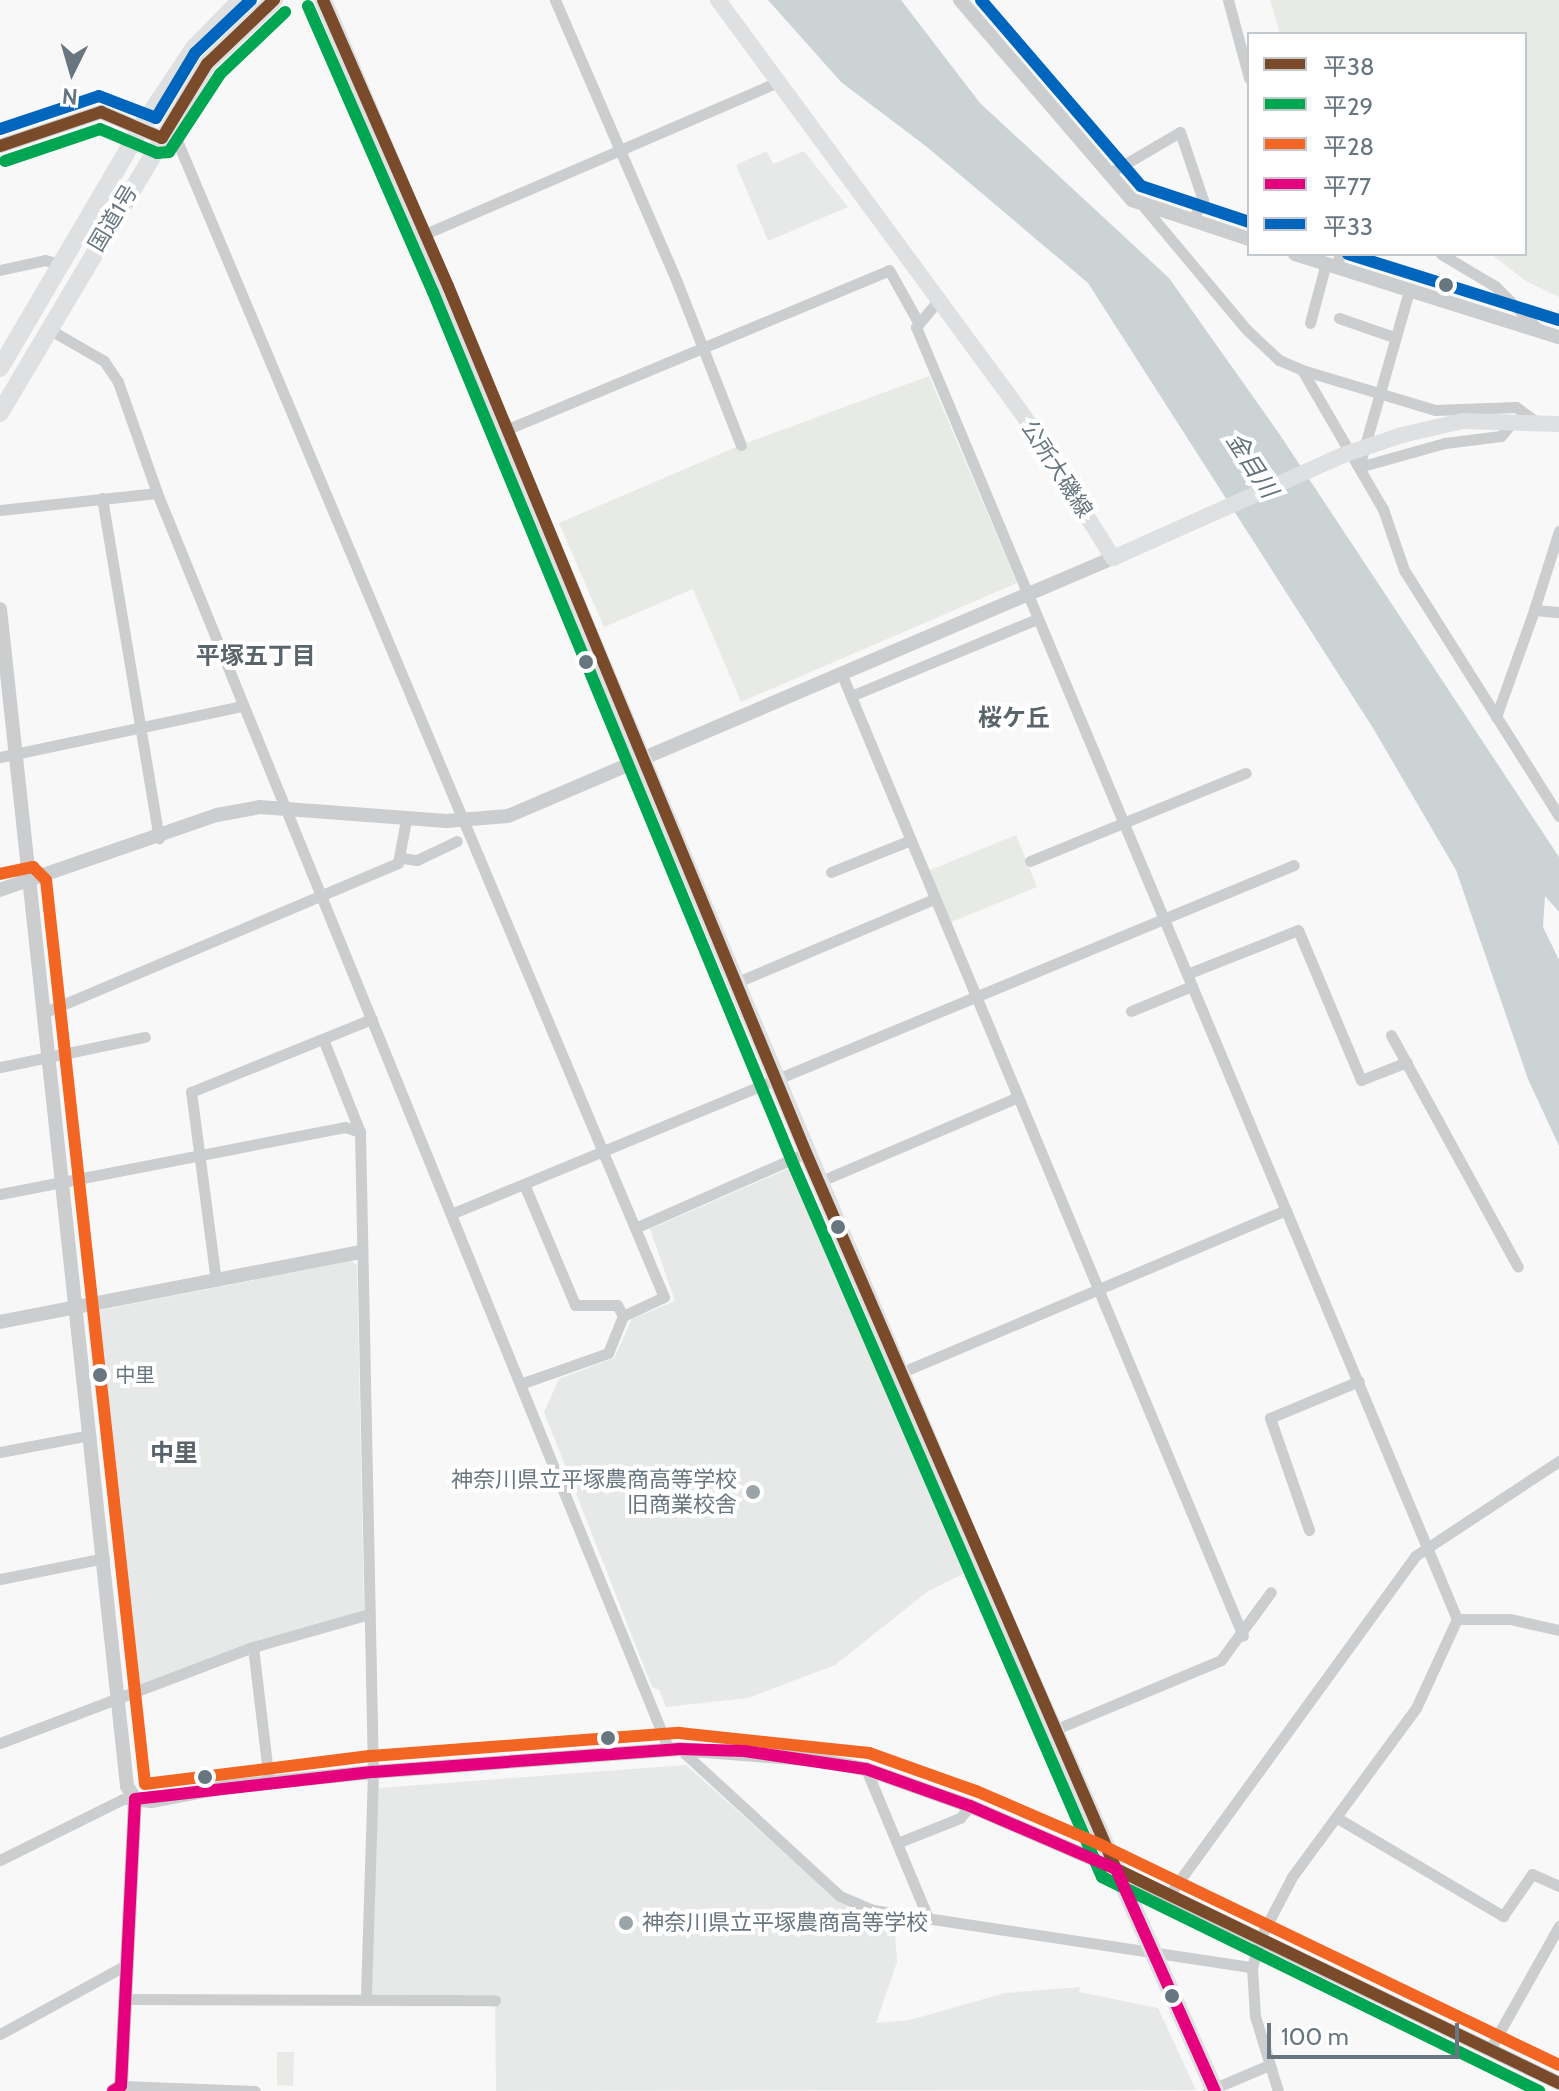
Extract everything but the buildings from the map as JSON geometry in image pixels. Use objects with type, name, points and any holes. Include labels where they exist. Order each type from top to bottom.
[{"type":"main road","name":"国道1号","points":[[0,368],[142,126],[194,48],[241,0]]},
{"type":"main road","name":"国道1号","points":[[0,413],[47,328],[207,64],[274,0]]},
{"type":"main road","points":[[323,0],[425,234],[503,431],[806,1153],[821,1181],[1054,1730],[1158,1955],[1212,2090]]},
{"type":"main road","name":"公所大磯線","points":[[718,0],[775,83],[1024,416],[1113,558]]},
{"type":"main road","points":[[1113,558],[1343,455],[1402,435],[1462,421],[1559,424]]},
{"type":"street","points":[[555,0],[620,149],[741,445]]},
{"type":"street","points":[[960,0],[1108,174],[1144,207],[1247,330],[1279,360],[1302,370],[1435,410],[1516,407],[1537,422]]},
{"type":"street","points":[[1228,0],[1247,71]]},
{"type":"street","points":[[425,234],[775,83]]},
{"type":"street","points":[[0,146],[91,113],[110,113],[142,126],[166,131],[464,821],[664,1297],[623,1316],[608,1353],[523,1383]]},
{"type":"street","points":[[1108,174],[1180,132],[1203,200],[1192,221]]},
{"type":"street","points":[[1144,207],[1247,238]]},
{"type":"street","points":[[1305,256],[1334,262],[1409,291],[1559,337]]},
{"type":"street","points":[[1444,256],[1495,286],[1541,332]]},
{"type":"street","points":[[0,270],[45,260],[59,264]]},
{"type":"street","points":[[1310,323],[1334,262]]},
{"type":"street","points":[[503,431],[889,270],[917,320],[1037,619],[1457,1619],[1416,1708],[1339,1819],[1292,1877],[1260,1938],[1252,1967],[1255,2016],[1278,2091]]},
{"type":"street","points":[[1359,467],[1377,393],[1409,291]]},
{"type":"street","points":[[917,320],[937,302]]},
{"type":"street","points":[[1339,318],[1394,337]]},
{"type":"street","points":[[47,328],[107,363],[243,706],[451,1214],[675,1750],[840,1896],[873,1910],[1252,1967]]},
{"type":"street","points":[[1302,370],[1383,509],[1404,570],[1559,816]]},
{"type":"street","points":[[1359,467],[1445,443],[1501,436],[1513,421]]},
{"type":"street","points":[[0,510],[157,493]]},
{"type":"street","points":[[102,498],[159,838]]},
{"type":"street","points":[[1496,717],[1559,531]]},
{"type":"street","points":[[0,890],[30,883],[217,815],[285,808],[406,820],[464,821],[508,816],[1113,558]]},
{"type":"street","points":[[0,609],[127,1786],[135,1799],[126,1999],[118,2089],[255,2091]]},
{"type":"street","points":[[1534,610],[1559,612]]},
{"type":"street","points":[[851,696],[1037,619]]},
{"type":"street","points":[[842,675],[908,841],[1243,1636]]},
{"type":"street","points":[[0,757],[243,706]]},
{"type":"street","points":[[1030,861],[1246,773]]},
{"type":"street","points":[[402,858],[406,820]]},
{"type":"street","points":[[43,1013],[322,897],[402,858],[417,860],[457,841]]},
{"type":"street","points":[[831,872],[908,841]]},
{"type":"street","points":[[451,1214],[1294,865]]},
{"type":"street","points":[[735,983],[934,899]]},
{"type":"street","points":[[1131,1011],[1189,980],[1298,930],[1361,1080],[1407,1062]]},
{"type":"street","points":[[216,1281],[191,1092],[372,1019]]},
{"type":"street","points":[[1391,1035],[1518,1267]]},
{"type":"street","points":[[0,1067],[145,1037]]},
{"type":"street","points":[[323,1039],[360,1132],[373,1772],[366,2000]]},
{"type":"street","points":[[821,1181],[1018,1097]]},
{"type":"street","points":[[0,1194],[345,1127],[360,1132]]},
{"type":"street","points":[[635,1228],[806,1153]]},
{"type":"street","points":[[524,1184],[575,1305],[617,1305],[623,1316]]},
{"type":"street","points":[[900,1373],[1286,1210]]},
{"type":"street","points":[[0,1322],[361,1252]]},
{"type":"street","points":[[1309,1530],[1270,1418],[1359,1381]]},
{"type":"street","points":[[0,1452],[90,1435]]},
{"type":"street","points":[[1169,1895],[1428,1546],[1559,1461]]},
{"type":"street","points":[[0,1579],[104,1558]]},
{"type":"street","points":[[1054,1730],[1221,1660],[1243,1636],[1271,1592]]},
{"type":"street","points":[[0,1743],[253,1647],[369,1614]]},
{"type":"street","points":[[1457,1619],[1510,1619],[1559,1630]]},
{"type":"street","points":[[253,1647],[269,1782]]},
{"type":"street","points":[[0,1860],[123,1799],[151,1801],[269,1782],[373,1772],[675,1750],[744,1751],[866,1769],[970,1806],[1116,1869],[1559,2083]]},
{"type":"street","points":[[866,1769],[928,1918]]},
{"type":"street","points":[[897,1843],[960,1818],[970,1806]]},
{"type":"street","points":[[1339,1819],[1503,1916],[1532,1874],[1559,1886]]},
{"type":"street","points":[[1490,2049],[1559,1926]]},
{"type":"street","points":[[0,2034],[128,1964]]},
{"type":"street","points":[[126,1999],[495,2000]]},
{"type":"street","points":[[1212,2090],[1269,2065]]},
{"type":"shaded area","points":[[1270,0],[1559,0],[1559,297],[1526,281],[1494,256],[1527,256],[1527,32],[1279,32]]},
{"type":"shaded area","points":[[767,151],[773,164],[804,151],[848,207],[768,241],[736,165]]},
{"type":"shaded area","points":[[929,376],[1017,583],[741,702],[693,589],[604,627],[559,523],[741,445]]},
{"type":"shaded area","points":[[1016,835],[1037,887],[949,923],[928,871]]},
{"type":"shaded area","name":"神奈川県立平塚農商高等学校 旧商業校舎","points":[[790,1168],[965,1573],[927,1592],[835,1665],[748,1698],[666,1707],[659,1690],[652,1687],[544,1412],[559,1379],[614,1358],[632,1319],[675,1301],[650,1229]]},
{"type":"shaded area","points":[[351,1261],[357,1265],[364,1610],[130,1689],[86,1313]]},
{"type":"shaded area","name":"神奈川県立平塚農商高等学校","points":[[686,1765],[834,1897],[895,1931],[897,1962],[876,2023],[910,2020],[1005,1993],[1080,1987],[1079,1992],[1158,2008],[1196,2090],[496,2091],[495,1995],[371,1996],[378,1788]]},
{"type":"shaded area","points":[[277,2052],[294,2052],[293,2086],[277,2085]]},
{"type":"water","name":"金目川","points":[[768,0],[901,0],[980,103],[1169,278],[1278,432],[1559,857],[1559,912],[1545,896],[1543,927],[1559,960],[1559,1146],[1528,1079],[1456,870],[1373,728],[1088,283],[927,147],[841,82]]},
{"type":"transit line","name":"平33","points":[[0,129],[99,96],[156,118],[195,53],[251,0]]},
{"type":"transit line","name":"平38","points":[[0,146],[101,112],[162,138],[207,64],[274,0]]},
{"type":"transit line","name":"平38","points":[[323,0],[448,286],[806,1153],[1116,1869],[1559,2083]]},
{"type":"transit line","name":"平33","points":[[981,0],[1141,186],[1247,221]]},
{"type":"transit line","name":"平29","points":[[308,6],[433,292],[791,1159],[1102,1877],[1539,2091]]},
{"type":"transit line","name":"平29","points":[[5,161],[100,129],[157,153],[169,152],[220,74],[285,12]]},
{"type":"transit line","name":"平33","points":[[1354,256],[1559,320]]},
{"type":"transit line","name":"平28","points":[[0,874],[33,867],[46,880],[145,1784],[371,1756],[679,1733],[869,1753],[976,1791],[1099,1844],[1559,2065]]},
{"type":"transit line","name":"平77","points":[[113,2091],[121,2086],[135,1799],[373,1772],[680,1749],[744,1751],[866,1769],[970,1806],[1116,1869],[1215,2091]]},
{"type":"place","name":"中里","points":[[100,1375]]},
{"type":"place","name":"神奈川県立平塚農商高等学校 旧商業校舎","points":[[753,1492]]},
{"type":"place","name":"神奈川県立平塚農商高等学校","points":[[626,1923]]},
{"type":"district","name":"平塚五丁目","points":[[256,656]]},
{"type":"district","name":"桜ケ丘","points":[[1014,718]]},
{"type":"district","name":"中里","points":[[174,1453]]}]
